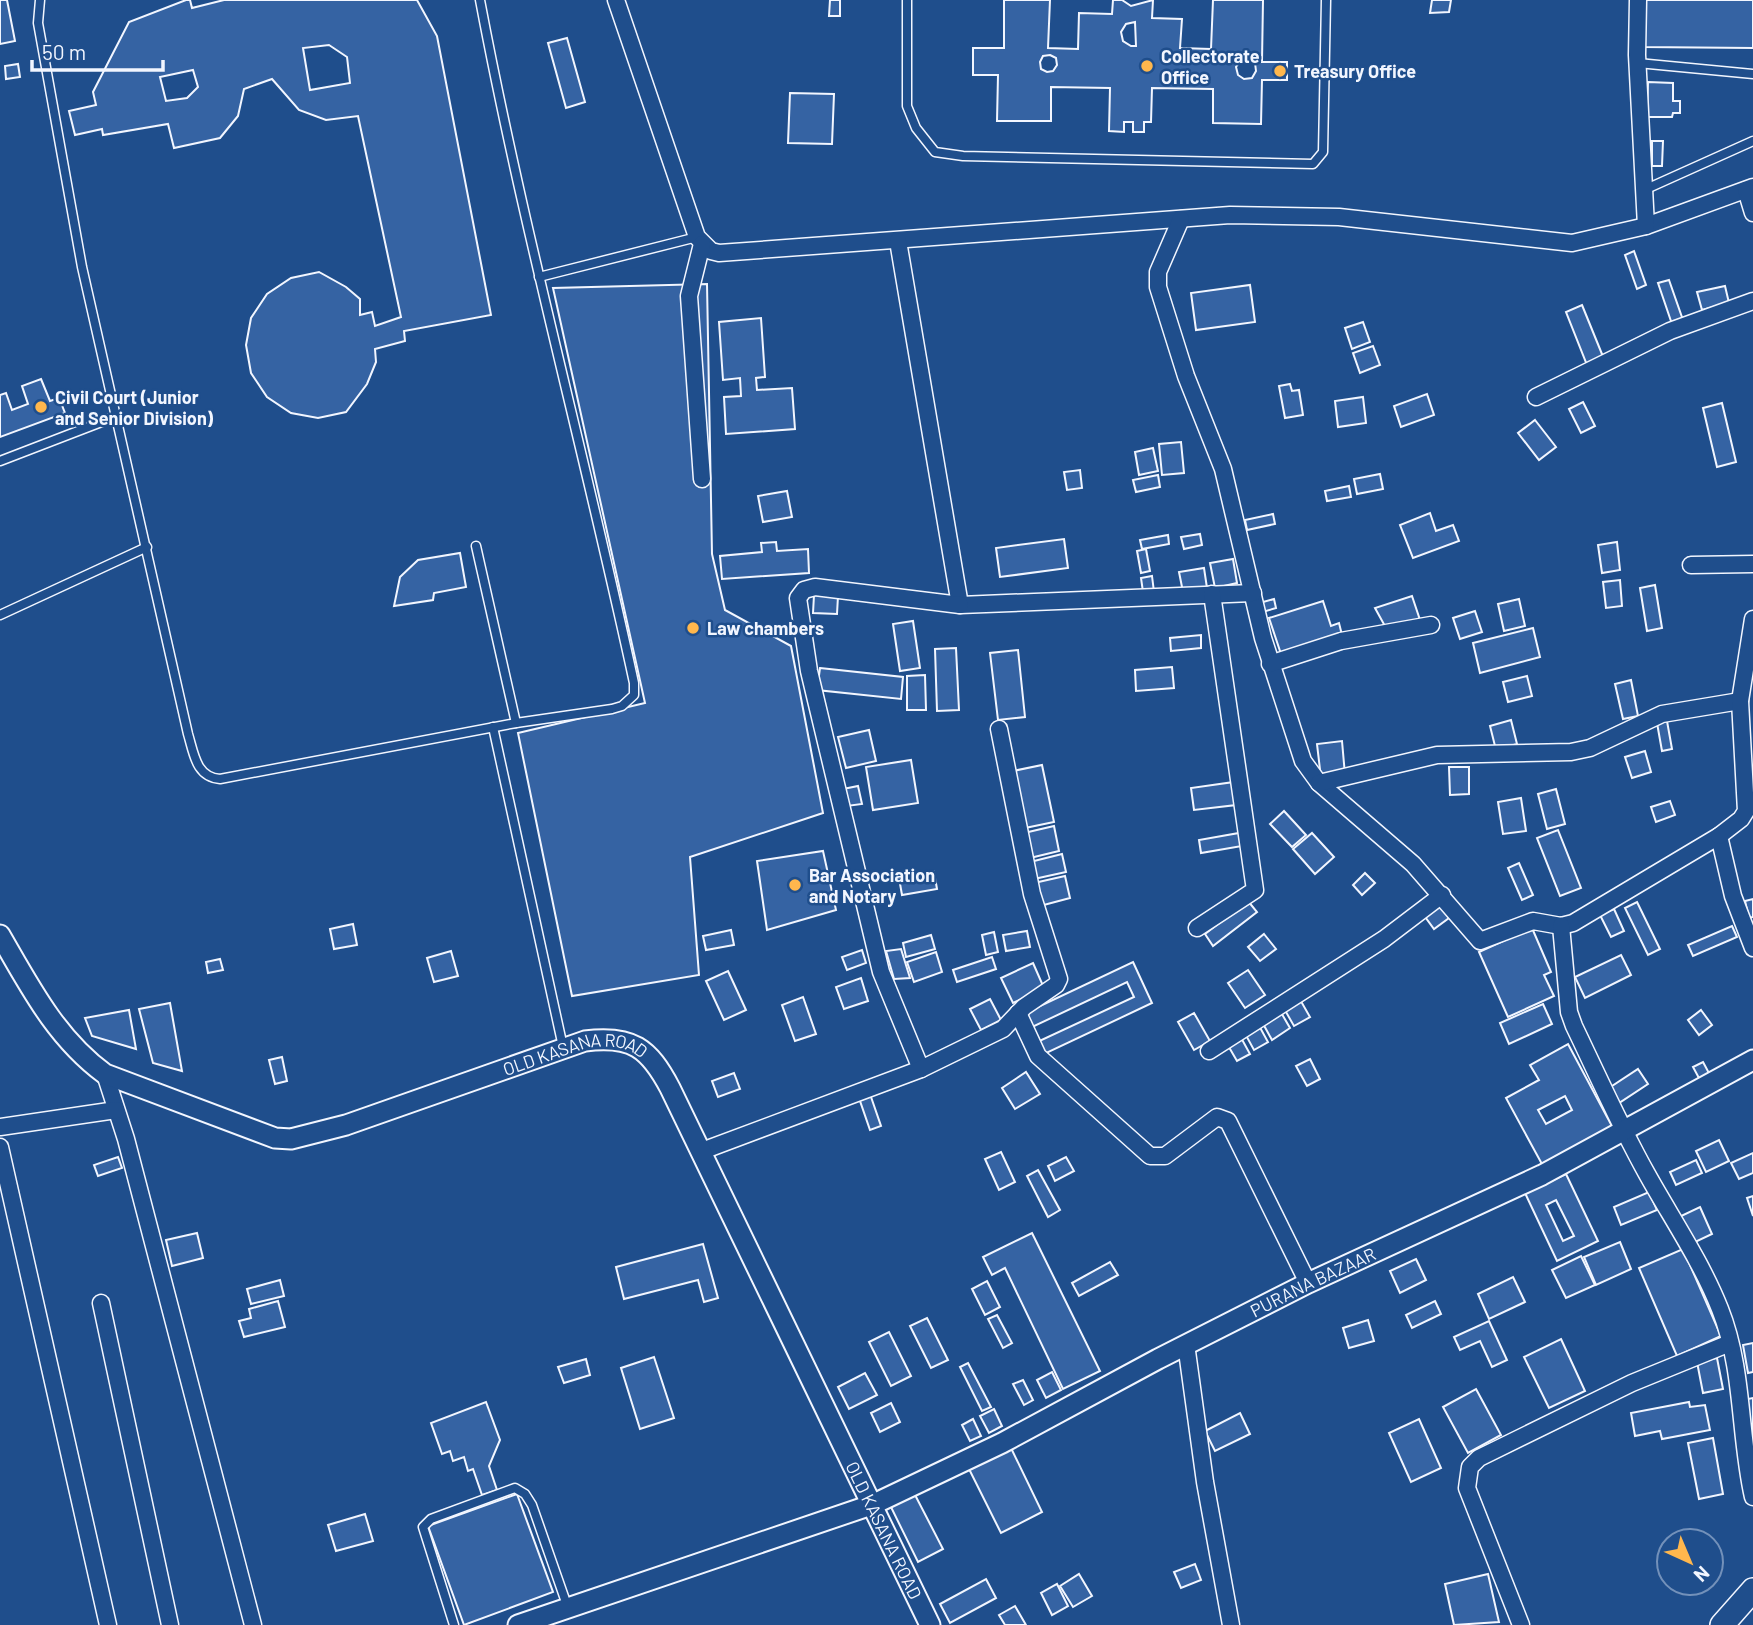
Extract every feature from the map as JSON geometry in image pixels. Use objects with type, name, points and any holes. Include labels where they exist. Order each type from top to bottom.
[{"type":"main road","points":[[1722,1625],[1753,1590]]},
{"type":"street","points":[[616,0],[700,240],[688,296],[702,480]]},
{"type":"street","points":[[1638,0],[1637,63],[1646,226]]},
{"type":"street","points":[[700,240],[719,253],[1230,215],[1339,217],[1572,243],[1646,226],[1749,188],[1753,213]]},
{"type":"street","points":[[1181,219],[1158,272],[1158,287],[1185,376],[1223,469],[1270,664],[1303,761],[1319,783],[1401,853],[1442,895],[1474,938],[1480,941],[1533,921],[1561,926],[1573,923],[1719,836],[1741,819],[1746,811],[1740,701],[1753,620]]},
{"type":"street","points":[[898,241],[960,605]]},
{"type":"street","points":[[1536,397],[1670,331],[1753,300]]},
{"type":"street","points":[[1691,565],[1753,564]]},
{"type":"street","points":[[920,1069],[880,972],[809,671],[798,598],[804,590],[815,587],[960,605],[1254,593]]},
{"type":"street","points":[[1197,928],[1255,890],[1212,594]]},
{"type":"street","points":[[1270,664],[1341,641],[1432,625]]},
{"type":"street","points":[[1319,783],[1437,755],[1572,752],[1590,748],[1662,714],[1740,701]]},
{"type":"street","points":[[702,1152],[920,1069],[1003,1029],[1018,1013],[1056,985],[1059,979],[1032,894],[999,729]]},
{"type":"street","points":[[1719,836],[1733,896],[1753,948]]},
{"type":"street","points":[[1209,1051],[1384,939],[1442,895]]},
{"type":"street","points":[[1561,926],[1569,1012],[1624,1130],[1692,1249],[1721,1310],[1730,1343],[1745,1461],[1753,1497]]},
{"type":"street","name":"OLD KASANA ROAD","points":[[0,935],[49,1017],[81,1056],[105,1074],[259,1134],[291,1139],[346,1125],[563,1047],[600,1039],[636,1045],[663,1074],[874,1504],[930,1625]]},
{"type":"street","points":[[1018,1013],[1038,1056],[1150,1156],[1165,1156],[1217,1117],[1227,1121],[1308,1283]]},
{"type":"street","name":"PURANA BAZAAR","points":[[527,1624],[874,1504],[1002,1443],[1308,1283],[1542,1175],[1753,1060]]},
{"type":"street","points":[[105,1074],[253,1625]]},
{"type":"street","points":[[0,1127],[116,1110]]},
{"type":"street","points":[[0,1147],[108,1625]]},
{"type":"street","points":[[102,1303],[170,1625]]},
{"type":"street","points":[[1521,1625],[1466,1488],[1470,1467],[1479,1458],[1632,1383],[1730,1343]]},
{"type":"street","points":[[1186,1345],[1205,1482],[1231,1625]]},
{"type":"lane","points":[[40,0],[38,23],[82,267],[188,734],[199,769],[206,776],[220,779],[493,727],[612,709],[630,701],[634,695],[634,683],[596,506],[539,277],[480,0]]},
{"type":"lane","points":[[907,0],[907,106],[916,128],[935,152],[964,156],[1312,164],[1323,152],[1326,0]]},
{"type":"lane","points":[[1637,63],[1753,74]]},
{"type":"lane","points":[[1644,190],[1753,141]]},
{"type":"lane","points":[[539,277],[700,240]]},
{"type":"lane","points":[[0,461],[117,416]]},
{"type":"lane","points":[[476,546],[516,723]]},
{"type":"lane","points":[[0,615],[147,547]]},
{"type":"lane","points":[[493,727],[563,1047]]},
{"type":"lane","points":[[454,1625],[423,1527],[431,1519],[515,1488],[525,1494],[532,1505],[568,1608]]},
{"type":"building","points":[[0,0],[7,0],[15,41],[0,44]]},
{"type":"building","points":[[186,0],[190,0],[192,8],[224,0],[417,0],[437,36],[491,315],[404,331],[405,341],[375,349],[376,362],[367,384],[346,412],[318,418],[291,413],[267,397],[251,373],[246,345],[251,318],[267,294],[291,278],[319,272],[346,287],[360,299],[360,315],[372,312],[375,326],[401,317],[358,116],[326,120],[299,110],[272,79],[244,89],[238,116],[220,138],[174,148],[168,124],[103,135],[102,129],[75,135],[69,111],[96,105],[93,92],[129,22]],"holes":[[[329,45],[347,57],[350,83],[310,90],[303,48]],[[193,70],[198,87],[187,98],[166,101],[160,77]]]},
{"type":"building","points":[[830,0],[840,0],[840,16],[829,16]]},
{"type":"building","name":"Collectorate Office","points":[[1004,0],[1050,0],[1048,48],[1078,49],[1079,13],[1112,14],[1113,0],[1122,0],[1131,6],[1153,0],[1152,18],[1182,19],[1180,48],[1211,49],[1213,0],[1263,0],[1262,62],[1287,62],[1287,80],[1262,80],[1261,124],[1213,123],[1213,89],[1152,88],[1151,122],[1144,122],[1144,132],[1133,132],[1133,122],[1124,122],[1124,132],[1109,131],[1110,88],[1051,87],[1051,121],[997,121],[998,75],[973,75],[973,48],[1004,48]],"holes":[[[1135,22],[1136,46],[1131,46],[1123,41],[1121,32],[1126,24]],[[1043,56],[1056,58],[1057,65],[1053,71],[1041,69]],[[1248,59],[1255,63],[1256,71],[1252,78],[1244,79],[1238,75],[1236,67],[1240,61]]]},
{"type":"building","points":[[1432,0],[1451,0],[1449,12],[1430,13]]},
{"type":"building","points":[[1642,0],[1753,0],[1753,48],[1642,47]]},
{"type":"building","points":[[567,38],[585,102],[566,108],[548,43]]},
{"type":"building","points":[[18,64],[20,77],[6,79],[5,66]]},
{"type":"building","points":[[1648,82],[1673,83],[1673,101],[1680,101],[1680,113],[1673,113],[1672,117],[1647,117]]},
{"type":"building","points":[[790,93],[834,94],[832,144],[788,143]]},
{"type":"building","points":[[1652,141],[1663,141],[1662,166],[1652,166]]},
{"type":"building","points":[[1634,251],[1646,285],[1637,289],[1625,255]]},
{"type":"building","points":[[1669,280],[1684,323],[1673,327],[1658,283]]},
{"type":"building","name":"Law chambers","points":[[707,284],[712,554],[725,610],[791,646],[823,813],[690,857],[699,975],[572,996],[518,733],[645,703],[553,288]]},
{"type":"building","points":[[1250,285],[1255,322],[1196,330],[1191,293]]},
{"type":"building","points":[[1725,286],[1729,303],[1702,310],[1697,292]]},
{"type":"building","points":[[1582,305],[1604,359],[1587,365],[1566,312]]},
{"type":"building","points":[[761,318],[765,377],[756,378],[757,390],[792,388],[795,429],[726,434],[724,397],[741,396],[740,378],[723,380],[719,322]]},
{"type":"building","points":[[1363,322],[1370,342],[1352,349],[1345,328]]},
{"type":"building","points":[[1373,346],[1380,365],[1360,373],[1353,353]]},
{"type":"building","name":"Civil Court (Junior and Senior Division)","points":[[41,379],[50,401],[59,398],[65,413],[0,437],[0,395],[6,393],[12,410],[28,404],[22,386]]},
{"type":"building","points":[[1290,384],[1292,391],[1299,390],[1303,415],[1285,418],[1279,386]]},
{"type":"building","points":[[1427,394],[1434,415],[1401,427],[1394,406]]},
{"type":"building","points":[[1363,397],[1366,423],[1338,427],[1335,401]]},
{"type":"building","points":[[1583,402],[1595,426],[1581,433],[1569,409]]},
{"type":"building","points":[[1722,403],[1736,462],[1717,467],[1703,408]]},
{"type":"building","points":[[1535,420],[1556,447],[1539,460],[1518,433]]},
{"type":"building","points":[[1181,442],[1184,473],[1162,475],[1159,444]]},
{"type":"building","points":[[1153,448],[1158,471],[1139,475],[1135,452]]},
{"type":"building","points":[[1080,470],[1082,488],[1067,490],[1064,472]]},
{"type":"building","points":[[1380,474],[1383,489],[1357,494],[1354,479]]},
{"type":"building","points":[[1158,475],[1160,487],[1136,492],[1133,480]]},
{"type":"building","points":[[1349,486],[1351,497],[1327,501],[1325,491]]},
{"type":"building","points":[[787,491],[792,517],[763,522],[758,496]]},
{"type":"building","points":[[1430,513],[1436,531],[1453,525],[1459,541],[1413,558],[1400,525]]},
{"type":"building","points":[[1273,514],[1275,524],[1247,530],[1245,520]]},
{"type":"building","points":[[1200,534],[1202,545],[1184,549],[1181,537]]},
{"type":"building","points":[[1168,535],[1169,544],[1142,549],[1140,540]]},
{"type":"building","points":[[1064,539],[1068,568],[1000,577],[996,548]]},
{"type":"building","points":[[776,542],[777,551],[808,549],[809,573],[722,579],[720,556],[762,552],[761,543]]},
{"type":"building","points":[[1617,542],[1620,570],[1602,573],[1598,545]]},
{"type":"building","points":[[1146,549],[1150,571],[1141,573],[1137,551]]},
{"type":"building","points":[[460,553],[466,587],[434,593],[433,600],[394,606],[400,577],[418,560]]},
{"type":"building","points":[[1233,559],[1237,583],[1215,588],[1210,563]]},
{"type":"building","points":[[1204,568],[1207,588],[1183,592],[1179,572]]},
{"type":"building","points":[[1152,576],[1154,592],[1143,592],[1141,578]]},
{"type":"building","points":[[1620,580],[1622,606],[1606,608],[1603,582]]},
{"type":"building","points":[[1655,585],[1662,628],[1647,631],[1640,588]]},
{"type":"building","points":[[814,595],[838,596],[837,614],[813,613]]},
{"type":"building","points":[[1412,596],[1421,623],[1386,628],[1375,608]]},
{"type":"building","points":[[1274,599],[1276,608],[1259,613],[1256,604]]},
{"type":"building","points":[[1519,599],[1525,626],[1504,631],[1498,604]]},
{"type":"building","points":[[1323,601],[1331,626],[1339,623],[1342,635],[1281,654],[1269,618]]},
{"type":"building","points":[[1475,611],[1482,632],[1460,639],[1453,618]]},
{"type":"building","points":[[913,621],[920,668],[900,671],[893,624]]},
{"type":"building","points":[[1533,628],[1540,657],[1480,673],[1473,643]]},
{"type":"building","points":[[1201,635],[1201,648],[1171,651],[1170,638]]},
{"type":"building","points":[[956,648],[959,710],[937,711],[935,649]]},
{"type":"building","points":[[1018,650],[1025,717],[998,720],[990,653]]},
{"type":"building","points":[[1172,667],[1174,688],[1136,691],[1135,670]]},
{"type":"building","points":[[820,668],[903,677],[901,699],[817,690]]},
{"type":"building","points":[[925,675],[926,710],[907,710],[907,676]]},
{"type":"building","points":[[1527,676],[1532,696],[1508,702],[1503,682]]},
{"type":"building","points":[[1631,680],[1638,716],[1623,719],[1615,684]]},
{"type":"building","points":[[1511,720],[1517,744],[1496,750],[1490,726]]},
{"type":"building","points":[[1667,721],[1672,749],[1662,751],[1657,723]]},
{"type":"building","points":[[869,730],[876,761],[846,768],[838,737]]},
{"type":"building","points":[[1342,741],[1345,775],[1321,778],[1317,744]]},
{"type":"building","points":[[1645,751],[1651,772],[1632,778],[1625,757]]},
{"type":"building","points":[[911,760],[918,803],[873,810],[866,767]]},
{"type":"building","points":[[1042,765],[1054,822],[1025,828],[1013,771]]},
{"type":"building","points":[[1449,767],[1469,767],[1469,794],[1450,795]]},
{"type":"building","points":[[1234,782],[1236,805],[1194,810],[1191,788]]},
{"type":"building","points":[[858,786],[862,804],[847,806],[843,789]]},
{"type":"building","points":[[1556,789],[1565,824],[1547,829],[1538,794]]},
{"type":"building","points":[[1521,798],[1526,831],[1503,834],[1498,802]]},
{"type":"building","points":[[1670,801],[1675,815],[1656,822],[1651,807]]},
{"type":"building","points":[[1284,811],[1306,835],[1292,847],[1270,824]]},
{"type":"building","points":[[1054,826],[1059,851],[1030,858],[1024,833]]},
{"type":"building","points":[[1558,830],[1581,888],[1560,896],[1537,838]]},
{"type":"building","points":[[1239,833],[1242,846],[1201,853],[1199,840]]},
{"type":"building","points":[[1312,833],[1334,857],[1315,874],[1293,849]]},
{"type":"building","name":"Bar Association and Notary","points":[[823,851],[836,910],[767,930],[757,861]]},
{"type":"building","points":[[1062,854],[1066,872],[1034,879],[1030,862]]},
{"type":"building","points":[[1519,863],[1533,895],[1522,900],[1508,868]]},
{"type":"building","points":[[934,872],[937,889],[902,895],[899,878]]},
{"type":"building","points":[[1365,873],[1375,883],[1362,895],[1353,885]]},
{"type":"building","points":[[1065,876],[1070,898],[1040,906],[1034,883]]},
{"type":"building","points":[[1753,899],[1753,917],[1749,918],[1745,901]]},
{"type":"building","points":[[1248,901],[1257,912],[1213,946],[1205,934]]},
{"type":"building","points":[[1637,902],[1660,949],[1648,955],[1625,908]]},
{"type":"building","points":[[1439,903],[1449,918],[1434,929],[1423,914]]},
{"type":"building","points":[[1614,909],[1624,931],[1611,937],[1600,915]]},
{"type":"building","points":[[353,924],[357,945],[334,949],[330,929]]},
{"type":"building","points":[[1732,926],[1737,937],[1693,956],[1688,945]]},
{"type":"building","points":[[1532,928],[1551,972],[1544,975],[1554,996],[1508,1017],[1479,952]]},
{"type":"building","points":[[731,930],[734,945],[706,950],[703,936]]},
{"type":"building","points":[[1027,931],[1030,947],[1006,951],[1003,935]]},
{"type":"building","points":[[994,932],[998,952],[986,955],[982,935]]},
{"type":"building","points":[[1264,934],[1276,949],[1260,961],[1248,947]]},
{"type":"building","points":[[931,935],[935,949],[906,957],[903,943]]},
{"type":"building","points":[[901,949],[910,978],[894,979],[886,951]]},
{"type":"building","points":[[862,950],[866,963],[847,970],[842,957]]},
{"type":"building","points":[[451,951],[458,976],[434,982],[427,958]]},
{"type":"building","points":[[936,952],[942,972],[914,982],[907,962]]},
{"type":"building","points":[[1621,955],[1631,975],[1585,998],[1575,977]]},
{"type":"building","points":[[992,957],[996,969],[957,982],[953,970]]},
{"type":"building","points":[[220,959],[223,970],[208,973],[206,962]]},
{"type":"building","points":[[1133,962],[1152,1003],[1040,1056],[1035,1043],[1134,997],[1127,982],[1028,1029],[1021,1015]]},
{"type":"building","points":[[1033,963],[1044,988],[1013,1003],[1001,978]]},
{"type":"building","points":[[1248,970],[1265,995],[1245,1008],[1228,983]]},
{"type":"building","points":[[728,971],[746,1010],[724,1020],[706,981]]},
{"type":"building","points":[[861,978],[868,1001],[844,1009],[836,987]]},
{"type":"building","points":[[1298,996],[1310,1017],[1294,1026],[1282,1005]]},
{"type":"building","points":[[803,997],[816,1034],[795,1041],[782,1005]]},
{"type":"building","points":[[990,999],[1001,1020],[981,1030],[970,1009]]},
{"type":"building","points":[[170,1003],[182,1071],[153,1063],[139,1009]]},
{"type":"building","points":[[1543,1004],[1552,1024],[1509,1044],[1500,1023]]},
{"type":"building","points":[[1279,1009],[1290,1028],[1272,1040],[1261,1020]]},
{"type":"building","points":[[129,1010],[136,1049],[92,1036],[85,1018]]},
{"type":"building","points":[[1701,1010],[1712,1025],[1699,1035],[1688,1020]]},
{"type":"building","points":[[1194,1013],[1210,1041],[1194,1050],[1178,1022]]},
{"type":"building","points":[[1257,1022],[1268,1042],[1254,1050],[1243,1030]]},
{"type":"building","points":[[1239,1034],[1250,1054],[1237,1061],[1226,1042]]},
{"type":"building","points":[[1568,1044],[1613,1128],[1543,1166],[1506,1098],[1539,1080],[1530,1065]],"holes":[[[1565,1096],[1572,1110],[1546,1124],[1538,1110]]]},
{"type":"building","points":[[282,1057],[287,1081],[275,1084],[269,1060]]},
{"type":"building","points":[[1310,1059],[1320,1079],[1307,1086],[1296,1066]]},
{"type":"building","points":[[1703,1062],[1710,1075],[1700,1080],[1693,1067]]},
{"type":"building","points":[[1638,1069],[1648,1084],[1619,1103],[1609,1088]]},
{"type":"building","points":[[1026,1072],[1040,1094],[1015,1109],[1002,1088]]},
{"type":"building","points":[[734,1073],[740,1089],[718,1097],[712,1081]]},
{"type":"building","points":[[870,1094],[881,1126],[870,1130],[859,1098]]},
{"type":"building","points":[[1719,1140],[1729,1161],[1706,1172],[1696,1151]]},
{"type":"building","points":[[1001,1152],[1015,1182],[999,1190],[985,1159]]},
{"type":"building","points":[[1753,1153],[1753,1173],[1739,1179],[1731,1163]]},
{"type":"building","points":[[118,1157],[122,1168],[98,1176],[94,1165]]},
{"type":"building","points":[[1066,1157],[1074,1171],[1055,1181],[1048,1166]]},
{"type":"building","points":[[1696,1160],[1702,1173],[1676,1185],[1670,1172]]},
{"type":"building","points":[[1038,1170],[1060,1210],[1048,1217],[1027,1176]]},
{"type":"building","points":[[1566,1174],[1598,1241],[1557,1261],[1525,1193]],"holes":[[[1556,1200],[1574,1236],[1563,1241],[1546,1205]]]},
{"type":"building","points":[[1649,1192],[1657,1210],[1621,1225],[1614,1207]]},
{"type":"building","points":[[1753,1196],[1753,1216],[1747,1198]]},
{"type":"building","points":[[1700,1207],[1712,1234],[1691,1244],[1679,1217]]},
{"type":"building","points":[[197,1233],[203,1258],[172,1266],[166,1240]]},
{"type":"building","points":[[1032,1233],[1100,1371],[1063,1389],[1005,1268],[992,1275],[983,1257]]},
{"type":"building","points":[[1620,1242],[1631,1269],[1596,1285],[1584,1257]]},
{"type":"building","points":[[703,1244],[718,1298],[704,1302],[698,1280],[624,1299],[616,1267]]},
{"type":"building","points":[[1683,1249],[1721,1336],[1677,1356],[1639,1268]]},
{"type":"building","points":[[1581,1256],[1595,1285],[1566,1298],[1552,1270]]},
{"type":"building","points":[[1416,1259],[1426,1280],[1400,1293],[1390,1271]]},
{"type":"building","points":[[1110,1262],[1118,1275],[1079,1296],[1072,1283]]},
{"type":"building","points":[[1513,1277],[1525,1302],[1489,1319],[1478,1294]]},
{"type":"building","points":[[280,1280],[284,1296],[251,1304],[247,1289]]},
{"type":"building","points":[[987,1281],[1000,1307],[985,1315],[972,1289]]},
{"type":"building","points":[[278,1301],[285,1327],[244,1337],[239,1321],[251,1318],[249,1309]]},
{"type":"building","points":[[1435,1301],[1441,1314],[1412,1328],[1406,1315]]},
{"type":"building","points":[[997,1315],[1012,1343],[1003,1348],[988,1319]]},
{"type":"building","points":[[927,1318],[948,1360],[931,1368],[910,1326]]},
{"type":"building","points":[[1368,1320],[1374,1341],[1349,1348],[1343,1328]]},
{"type":"building","points":[[1489,1321],[1507,1360],[1492,1367],[1480,1341],[1460,1350],[1454,1337]]},
{"type":"building","points":[[889,1332],[911,1376],[891,1386],[869,1342]]},
{"type":"building","points":[[1561,1339],[1585,1391],[1549,1408],[1524,1357]]},
{"type":"building","points":[[1753,1343],[1753,1372],[1748,1373],[1743,1345]]},
{"type":"building","points":[[654,1357],[674,1418],[640,1429],[621,1368]]},
{"type":"building","points":[[1717,1358],[1723,1389],[1703,1393],[1697,1362]]},
{"type":"building","points":[[586,1359],[590,1375],[564,1383],[558,1367]]},
{"type":"building","points":[[968,1363],[991,1407],[982,1411],[960,1367]]},
{"type":"building","points":[[1052,1372],[1061,1390],[1046,1398],[1037,1380]]},
{"type":"building","points":[[865,1373],[877,1395],[849,1409],[838,1387]]},
{"type":"building","points":[[1023,1380],[1033,1400],[1024,1405],[1013,1384]]},
{"type":"building","points":[[1476,1389],[1501,1435],[1468,1453],[1443,1407]]},
{"type":"building","points":[[1753,1398],[1753,1435],[1743,1400]]},
{"type":"building","points":[[486,1402],[500,1440],[489,1466],[497,1490],[482,1495],[473,1469],[468,1471],[464,1457],[453,1461],[450,1451],[442,1454],[431,1423]]},
{"type":"building","points":[[1689,1402],[1690,1407],[1705,1405],[1710,1430],[1662,1439],[1660,1431],[1635,1436],[1631,1413]]},
{"type":"building","points":[[891,1403],[900,1422],[880,1432],[871,1413]]},
{"type":"building","points":[[994,1409],[1002,1426],[989,1433],[980,1416]]},
{"type":"building","points":[[1240,1413],[1250,1434],[1215,1451],[1205,1431]]},
{"type":"building","points":[[973,1419],[981,1436],[970,1441],[962,1425]]},
{"type":"building","points":[[1419,1419],[1441,1468],[1411,1482],[1389,1433]]},
{"type":"building","points":[[1713,1438],[1723,1494],[1699,1499],[1688,1443]]},
{"type":"building","points":[[1011,1448],[1042,1512],[1001,1533],[969,1469]]},
{"type":"building","points":[[913,1491],[943,1549],[918,1562],[889,1503]]},
{"type":"building","points":[[517,1494],[553,1592],[464,1625],[428,1526]]},
{"type":"building","points":[[365,1514],[373,1541],[336,1551],[328,1525]]},
{"type":"building","points":[[1195,1564],[1201,1580],[1181,1588],[1174,1572]]},
{"type":"building","points":[[1079,1574],[1092,1596],[1073,1607],[1060,1586]]},
{"type":"building","points":[[1488,1574],[1499,1622],[1454,1625],[1445,1584]]},
{"type":"building","points":[[986,1579],[996,1598],[950,1623],[940,1604]]},
{"type":"building","points":[[1057,1584],[1068,1606],[1052,1615],[1041,1593]]},
{"type":"building","points":[[1015,1606],[1026,1625],[1005,1625],[999,1615]]},
{"type":"place","name":"Collectorate Office","points":[[1147,66]]},
{"type":"place","name":"Treasury Office","points":[[1280,71]]},
{"type":"place","name":"Civil Court (Junior and Senior Division)","points":[[41,407]]},
{"type":"place","name":"Law chambers","points":[[693,628]]},
{"type":"place","name":"Bar Association and Notary","points":[[795,885]]}]
